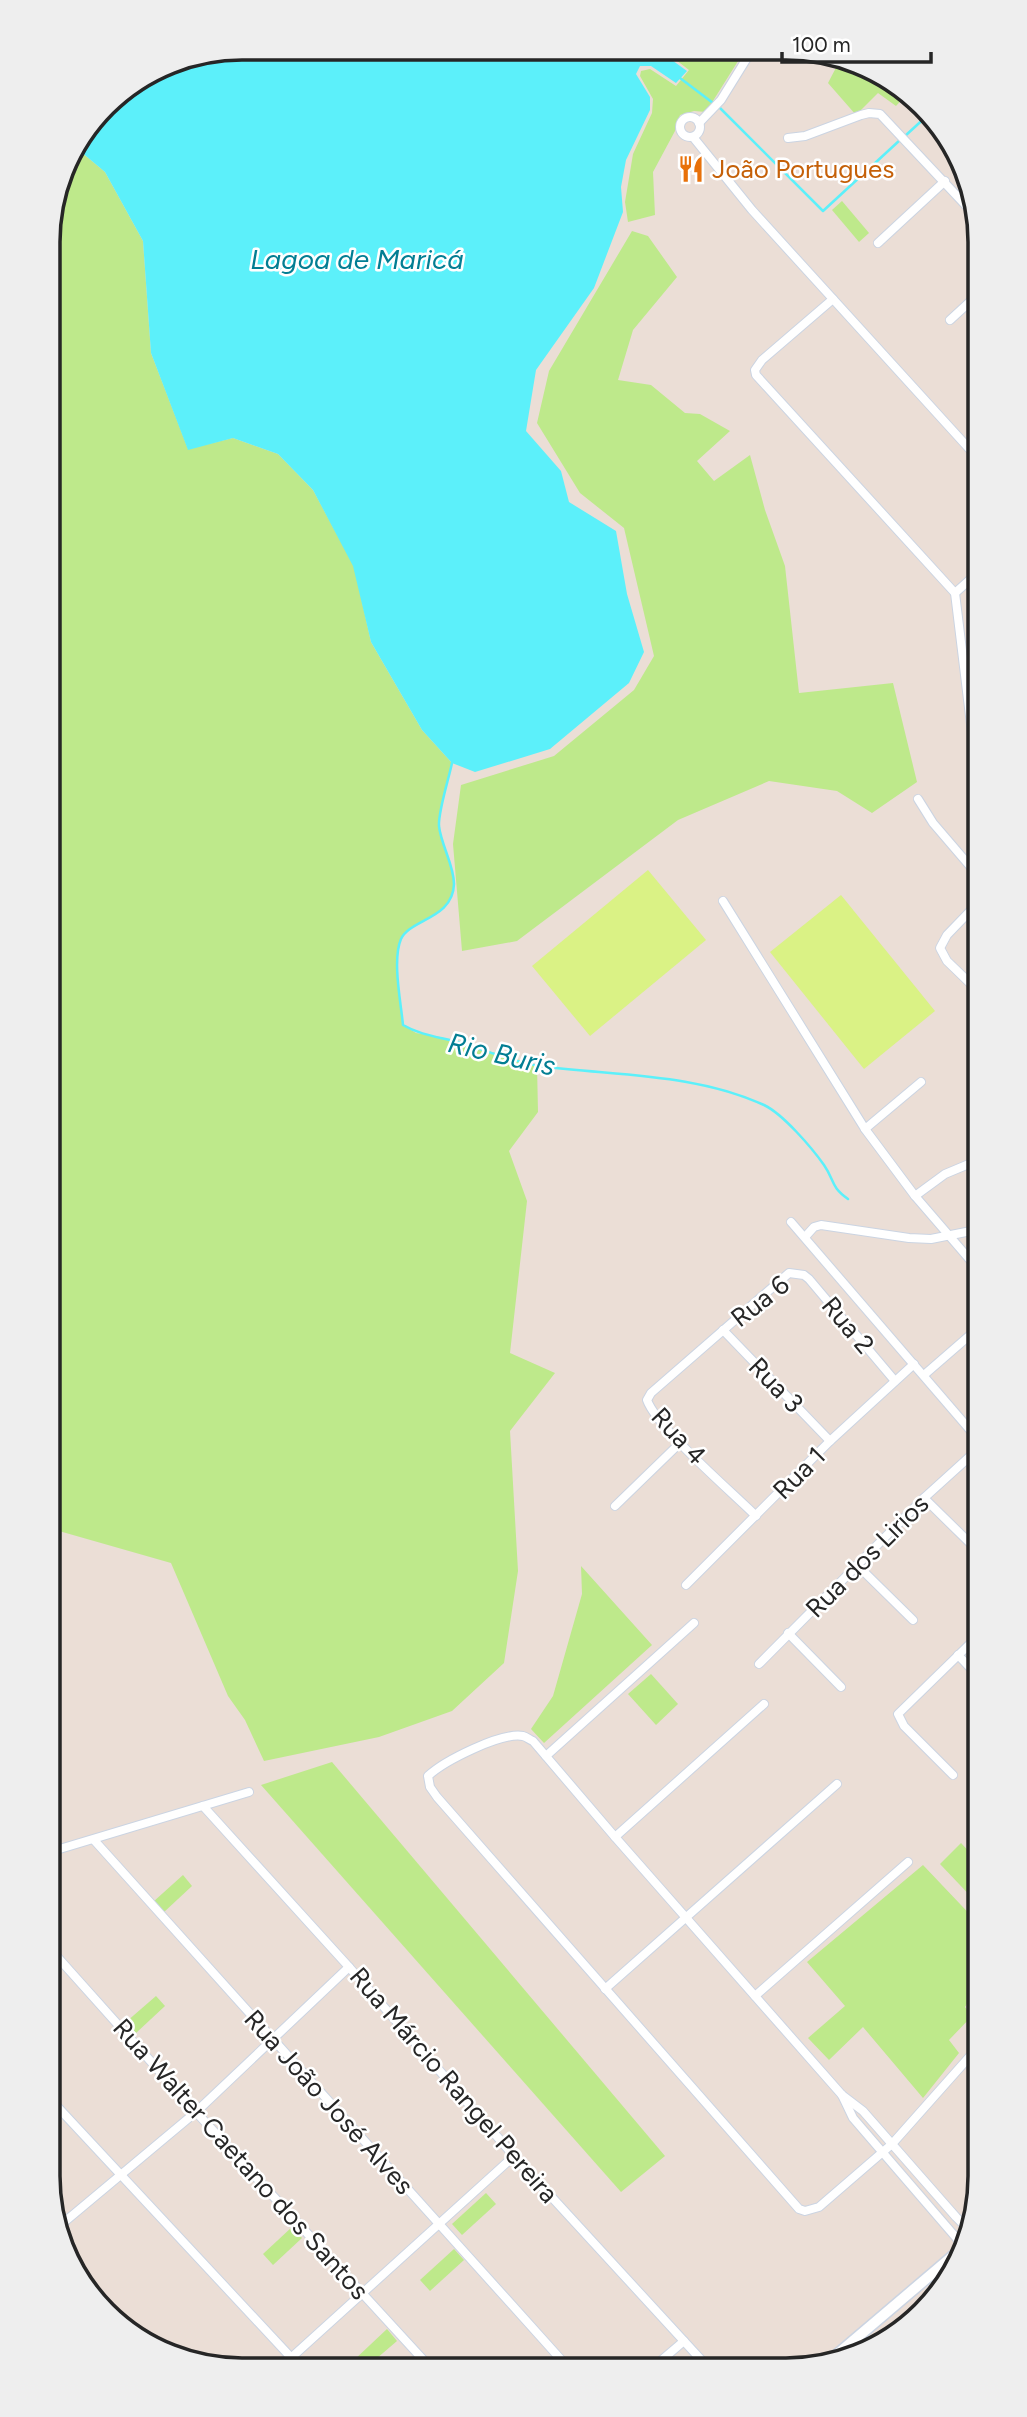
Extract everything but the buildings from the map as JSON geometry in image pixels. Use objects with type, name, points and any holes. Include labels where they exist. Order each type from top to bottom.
[{"type":"main road","points":[[846,2347],[946,2262]]},
{"type":"street","points":[[692,137],[699,131],[699,123],[721,100],[746,60]]},
{"type":"street","points":[[788,138],[805,136],[869,113],[884,117],[963,201]]},
{"type":"street","points":[[699,123],[691,117],[684,119],[680,125],[682,135],[692,137],[752,210],[968,447]]},
{"type":"street","points":[[878,243],[945,181]]},
{"type":"street","points":[[833,299],[762,360],[755,370],[756,375],[955,593],[968,698]]},
{"type":"street","points":[[950,320],[968,304]]},
{"type":"street","points":[[955,593],[968,582]]},
{"type":"street","points":[[918,799],[933,824],[968,864]]},
{"type":"street","points":[[723,901],[865,1129],[915,1196],[967,1258]]},
{"type":"street","points":[[968,913],[947,935],[940,948],[947,961],[968,981]]},
{"type":"street","points":[[865,1129],[921,1082]]},
{"type":"street","points":[[915,1196],[945,1174],[968,1165]]},
{"type":"street","points":[[791,1222],[967,1426]]},
{"type":"street","points":[[805,1237],[814,1227],[821,1225],[909,1238],[950,1237],[967,1232]]},
{"type":"street","name":"Rua 6","points":[[723,1330],[789,1273],[797,1273]]},
{"type":"street","name":"Rua 2","points":[[797,1273],[810,1279],[895,1381]]},
{"type":"street","name":"Rua 3","points":[[723,1330],[830,1441]]},
{"type":"street","name":"Rua 4","points":[[723,1330],[648,1395],[647,1400],[651,1409],[681,1442],[757,1516]]},
{"type":"street","points":[[925,1375],[967,1337]]},
{"type":"street","name":"Rua 1","points":[[686,1585],[830,1441],[914,1364]]},
{"type":"street","points":[[615,1506],[681,1442]]},
{"type":"street","name":"Rua dos Lirios","points":[[758,1664],[924,1498],[967,1459]]},
{"type":"street","points":[[924,1498],[967,1541]]},
{"type":"street","points":[[856,1565],[914,1620]]},
{"type":"street","points":[[546,1756],[694,1623]]},
{"type":"street","points":[[788,1633],[841,1687]]},
{"type":"street","points":[[953,1774],[916,1740],[899,1717],[900,1710],[967,1646]]},
{"type":"street","points":[[958,1655],[967,1665]]},
{"type":"street","points":[[614,1837],[764,1704]]},
{"type":"street","points":[[961,2222],[954,2215],[892,2144],[863,2111],[842,2095],[614,1837],[533,1741],[522,1736],[491,1742],[448,1760],[428,1776],[430,1787],[437,1797],[799,2209],[805,2211],[819,2207],[883,2153],[892,2144],[967,2059]]},
{"type":"street","points":[[605,1989],[837,1784]]},
{"type":"street","points":[[60,1849],[249,1792]]},
{"type":"street","name":"Rua Márcio Rangel Pereira","points":[[204,1806],[514,2156],[699,2358]]},
{"type":"street","name":"Rua João José Alves","points":[[94,1840],[560,2358]]},
{"type":"street","points":[[755,1996],[908,1862]]},
{"type":"street","name":"Rua Walter Caetano dos Santos","points":[[60,1960],[422,2358]]},
{"type":"street","points":[[66,2221],[196,2112],[349,1967]]},
{"type":"street","points":[[842,2095],[853,2118],[956,2238]]},
{"type":"street","points":[[60,2110],[291,2357],[514,2156]]},
{"type":"street","points":[[664,2358],[684,2342]]},
{"type":"green space","points":[[676,60],[739,60],[706,112],[694,111],[680,115],[675,131],[653,172],[655,215],[628,222],[625,202],[633,154],[652,113],[653,99],[640,76],[641,71],[650,69],[676,86],[689,70]]},
{"type":"green space","points":[[836,67],[866,78],[901,101],[896,106],[878,93],[856,115],[828,83]]},
{"type":"green space","points":[[82,153],[105,172],[143,241],[151,353],[188,449],[233,438],[278,454],[313,490],[354,566],[371,642],[422,730],[452,763],[439,826],[453,877],[452,896],[440,912],[413,927],[401,939],[397,969],[403,1025],[416,1033],[440,1037],[537,1065],[538,1112],[509,1151],[527,1201],[510,1353],[555,1373],[510,1431],[518,1571],[504,1663],[452,1711],[379,1737],[264,1761],[245,1720],[228,1696],[171,1563],[60,1531],[60,229],[66,194]]},
{"type":"green space","points":[[842,201],[869,233],[859,242],[832,210]]},
{"type":"green space","points":[[632,231],[648,236],[677,277],[633,330],[618,380],[651,385],[685,413],[700,414],[730,431],[697,461],[714,481],[750,455],[765,510],[785,566],[799,693],[893,683],[917,782],[872,813],[837,791],[769,781],[678,820],[517,941],[462,951],[453,844],[461,785],[554,756],[634,690],[654,656],[624,528],[580,493],[537,423],[549,371]]},
{"type":"green space","points":[[648,870],[706,940],[590,1036],[532,966]]},
{"type":"green space","points":[[841,895],[935,1011],[864,1069],[770,952]]},
{"type":"green space","points":[[581,1566],[652,1645],[544,1743],[531,1729],[553,1696],[582,1594]]},
{"type":"green space","points":[[651,1674],[678,1704],[656,1725],[628,1694]]},
{"type":"green space","points":[[332,1762],[665,2156],[621,2192],[261,1785]]},
{"type":"green space","points":[[961,1843],[967,1850],[967,1893],[940,1864]]},
{"type":"green space","points":[[923,1865],[967,1912],[967,2021],[949,2040],[959,2053],[923,2098],[863,2027],[829,2060],[808,2038],[845,2006],[807,1962]]},
{"type":"green space","points":[[183,1875],[192,1886],[163,1913],[153,1902]]},
{"type":"green space","points":[[156,1996],[165,2006],[136,2033],[126,2022]]},
{"type":"green space","points":[[486,2193],[496,2204],[462,2235],[452,2224]]},
{"type":"green space","points":[[292,2227],[302,2238],[273,2265],[263,2254]]},
{"type":"green space","points":[[454,2249],[464,2260],[430,2291],[420,2280]]},
{"type":"green space","points":[[387,2329],[397,2341],[377,2358],[356,2358]]},
{"type":"water","name":"Lagoa de Maricá","points":[[672,60],[687,71],[676,83],[651,66],[640,66],[636,74],[650,97],[650,110],[626,160],[621,187],[623,212],[594,288],[536,370],[526,431],[561,471],[569,502],[616,531],[627,594],[644,652],[629,683],[550,749],[475,772],[452,763],[422,730],[371,642],[353,566],[313,490],[278,454],[233,438],[188,450],[151,353],[143,241],[105,172],[82,153],[113,113],[140,90],[161,78],[183,69],[217,61]]},
{"type":"waterway","points":[[680,78],[713,103]]},
{"type":"waterway","points":[[719,107],[823,211],[900,140]]},
{"type":"waterway","points":[[905,136],[921,121]]},
{"type":"waterway","name":"Rio Buris","points":[[452,763],[439,820],[442,840],[452,870],[452,896],[439,912],[413,927],[401,939],[397,970],[403,1025],[530,1064],[683,1081],[738,1095],[764,1105],[788,1123],[805,1141],[819,1158],[835,1187],[848,1199]]},
{"type":"place","name":"João Portugues","points":[[691,169]]}]
